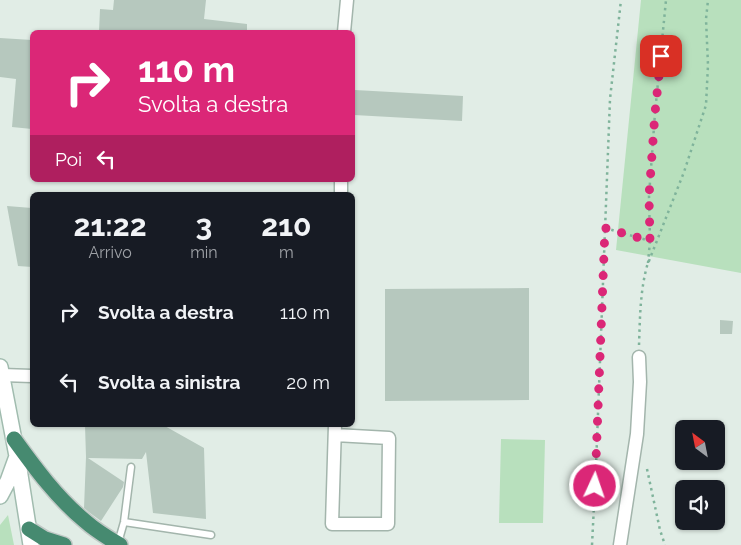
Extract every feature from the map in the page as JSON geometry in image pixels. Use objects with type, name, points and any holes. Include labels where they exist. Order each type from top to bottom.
[{"type":"highway","points":[[14,439],[46,482],[72,510],[85,522],[119,544]]},
{"type":"highway","points":[[29,529],[44,539],[64,545]]},
{"type":"main road","points":[[1,371],[31,545]]},
{"type":"main road","points":[[0,496],[17,456]]},
{"type":"street","points":[[344,30],[347,0]]},
{"type":"street","points":[[620,545],[636,451],[640,382],[638,356]]},
{"type":"street","points":[[1,371],[30,376]]},
{"type":"street","points":[[335,430],[388,438],[388,524],[332,524],[335,430]]},
{"type":"lane","points":[[119,544],[124,522],[131,467]]},
{"type":"lane","points":[[124,522],[211,534]]},
{"type":"path","points":[[592,545],[610,99],[621,0]]},
{"type":"path","points":[[648,266],[650,241],[649,196],[666,0]]},
{"type":"path","points":[[638,356],[641,297],[644,280],[684,172],[706,105],[708,66],[706,19],[708,0]]},
{"type":"path","points":[[605,228],[650,241]]},
{"type":"path","points":[[636,451],[644,458],[665,545]]},
{"type":"green space","points":[[641,0],[741,0],[741,273],[616,250]]},
{"type":"green space","points":[[501,439],[545,440],[543,523],[499,523]]},
{"type":"green space","points":[[8,515],[14,545],[0,545],[0,525]]},
{"type":"building","points":[[114,0],[206,0],[204,19],[247,24],[247,30],[99,30],[100,9],[113,10]]},
{"type":"building","points":[[0,38],[30,40],[30,129],[12,127],[16,79],[0,77]]},
{"type":"building","points":[[355,90],[463,96],[462,121],[355,115]]},
{"type":"building","points":[[7,206],[30,208],[30,267],[18,266]]},
{"type":"building","points":[[529,288],[529,400],[385,401],[385,289]]},
{"type":"building","points":[[720,320],[733,321],[732,334],[720,334]]},
{"type":"building","points":[[85,427],[167,427],[204,448],[206,519],[153,513],[146,452],[142,459],[88,458],[124,482],[123,487],[101,521],[84,508]]},
{"type":"route","points":[[595,486],[605,228],[650,241],[649,196],[661,56]]}]
